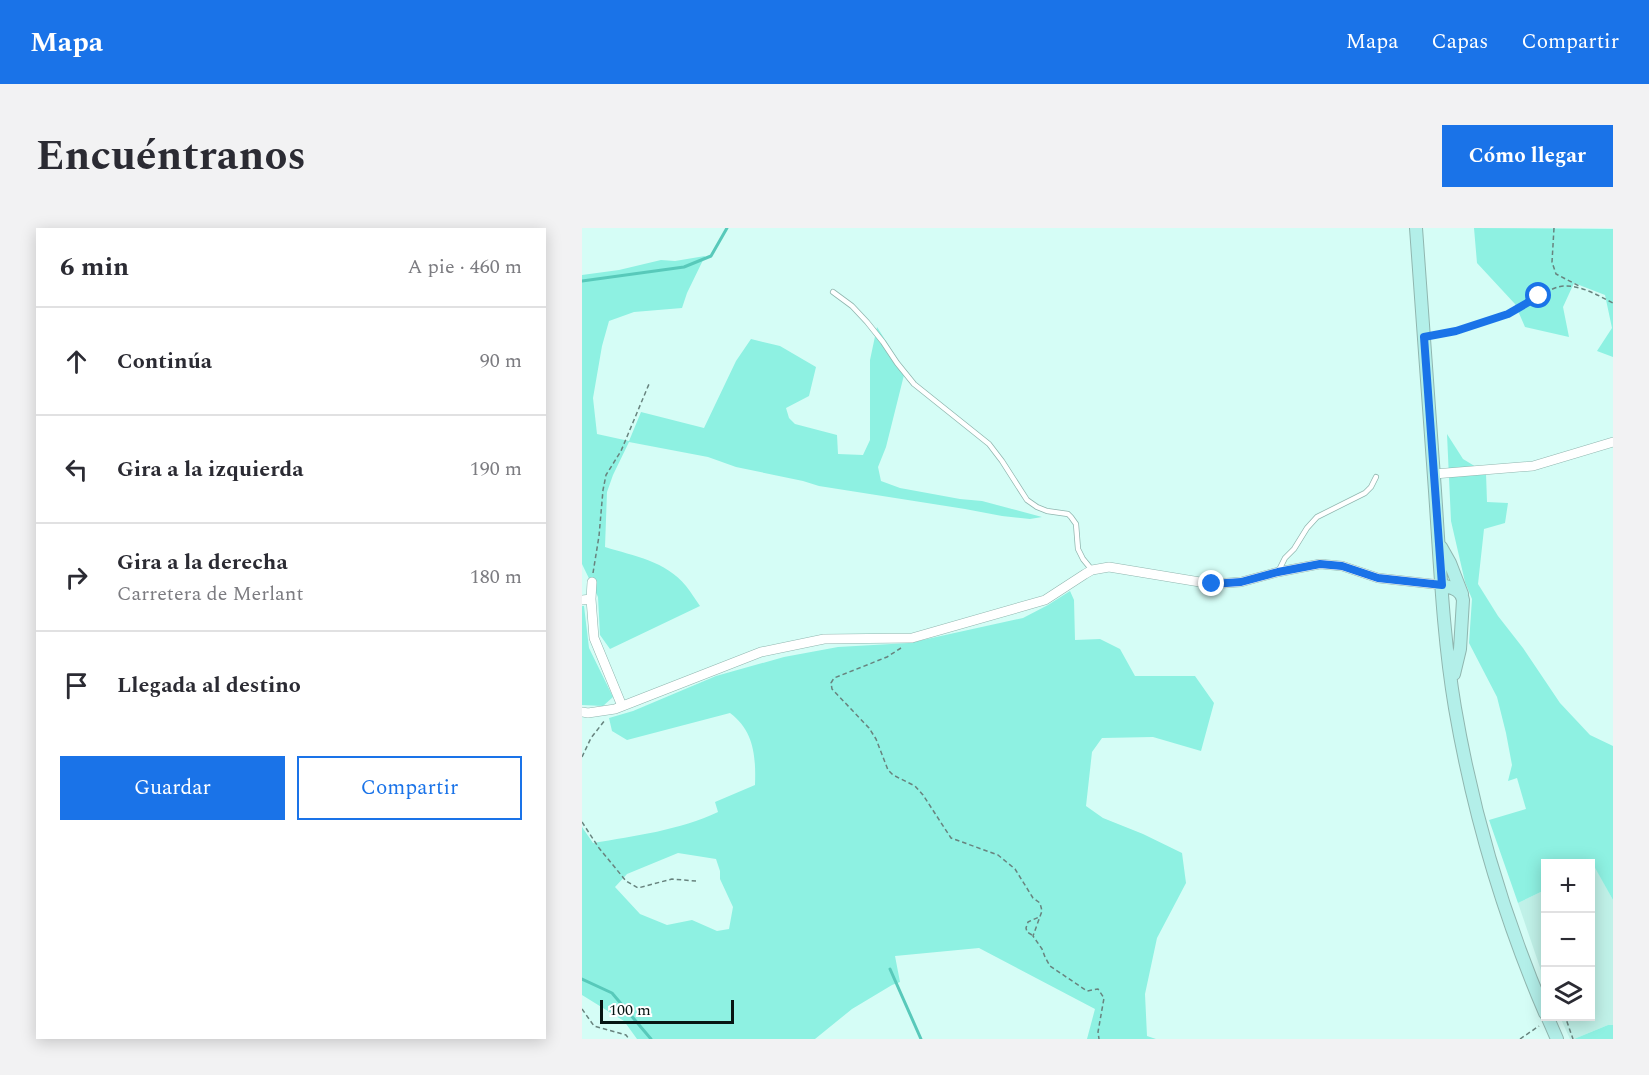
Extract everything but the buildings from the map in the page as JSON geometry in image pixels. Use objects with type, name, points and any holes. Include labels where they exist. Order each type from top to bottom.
[{"type":"main road","points":[[1416,228],[1438,544],[1452,681],[1470,784],[1490,862],[1518,944],[1541,1001]]},
{"type":"main road","points":[[1438,544],[1450,563],[1463,600],[1460,649],[1452,681]]},
{"type":"main road","points":[[1442,585],[1462,594]]},
{"type":"main road","points":[[1549,1021],[1557,1039]]},
{"type":"street","points":[[1434,474],[1533,466],[1613,442]]},
{"type":"street","points":[[582,712],[617,708],[761,652],[824,639],[912,638],[1045,600],[1092,570],[1109,567],[1212,584],[1241,582],[1320,564],[1342,566],[1378,578],[1442,585]]},
{"type":"street","points":[[592,582],[586,599],[594,638],[617,708]]},
{"type":"lane","points":[[833,291],[867,322],[914,384],[988,444],[1028,500],[1047,511],[1068,514],[1071,517],[1076,524],[1078,549],[1092,570]]},
{"type":"lane","points":[[1278,572],[1285,558],[1317,517],[1365,493],[1376,477]]},
{"type":"path","points":[[1554,228],[1552,262],[1556,274],[1613,303]]},
{"type":"path","points":[[1424,337],[1456,331],[1508,314],[1562,285],[1584,289]]},
{"type":"path","points":[[592,582],[606,475],[621,451],[649,384]]},
{"type":"path","points":[[907,638],[907,642],[901,648],[887,657],[834,678],[831,683],[832,689],[869,728],[876,739],[888,770],[893,776],[915,786],[951,838],[998,855],[1015,869],[1033,897],[1040,903],[1041,916],[1033,936]]},
{"type":"path","points":[[582,757],[591,738],[617,708]]},
{"type":"path","points":[[582,822],[626,881],[638,888],[672,879],[696,881]]},
{"type":"path","points":[[1041,916],[1028,922],[1026,928],[1042,949],[1050,966],[1087,991],[1098,989],[1104,998],[1098,1032],[1099,1039]]},
{"type":"path","points":[[582,1010],[594,1026],[626,1035],[629,1039]]},
{"type":"path","points":[[1520,1039],[1544,1021]]},
{"type":"path","points":[[1567,1021],[1573,1039]]},
{"type":"shaded area","points":[[1595,867],[1613,900],[1613,1025],[1570,1039],[1562,1021],[1595,1021]]},
{"type":"shaded area","points":[[1541,892],[1541,970],[1518,903]]},
{"type":"green space","points":[[1474,228],[1613,229],[1613,357],[1597,351],[1612,328],[1605,295],[1574,283],[1563,307],[1569,337],[1525,327],[1515,304],[1477,263]]},
{"type":"green space","points":[[705,256],[682,308],[634,312],[609,321],[593,398],[597,434],[629,441],[641,412],[704,428],[736,361],[751,339],[780,346],[816,367],[809,396],[786,408],[789,418],[795,424],[837,435],[838,454],[863,455],[870,440],[870,360],[877,327],[905,371],[886,447],[878,467],[881,481],[900,488],[982,501],[1042,517],[1030,519],[1002,516],[819,486],[736,467],[708,457],[629,442],[607,492],[605,547],[649,560],[669,571],[686,586],[700,606],[610,649],[600,635],[598,597],[582,564],[582,275],[619,270],[661,260],[675,261]]},
{"type":"green space","points":[[1447,434],[1463,459],[1486,473],[1487,502],[1508,503],[1505,523],[1484,529],[1478,584],[1560,703],[1590,735],[1613,746],[1613,900],[1595,868],[1595,859],[1541,859],[1541,892],[1518,903],[1489,820],[1526,809],[1517,778],[1508,781],[1512,765],[1497,697],[1469,643],[1472,599],[1465,582],[1451,521]]},
{"type":"green space","points":[[1070,591],[1074,600],[1075,640],[1100,639],[1120,649],[1135,676],[1195,676],[1214,703],[1201,751],[1153,737],[1102,738],[1092,752],[1086,806],[1103,818],[1182,853],[1186,883],[1157,938],[1145,994],[1147,1036],[1156,1039],[1087,1039],[1095,1009],[979,948],[895,956],[900,982],[852,1009],[815,1039],[637,1039],[624,1021],[582,995],[582,827],[593,843],[673,828],[718,812],[715,802],[755,785],[754,754],[749,736],[730,713],[627,740],[612,731],[609,718],[633,711],[716,676],[784,657],[838,647],[909,643],[1023,618]],"holes":[[[678,853],[716,859],[720,879],[733,907],[729,929],[717,931],[692,920],[667,925],[640,914],[615,887],[627,874]]]},
{"type":"green space","points":[[582,606],[584,606],[589,648],[613,697],[603,706],[582,705]]},
{"type":"green space","points":[[1613,1025],[1613,1039],[1574,1039]]},
{"type":"waterway","points":[[582,281],[684,267],[711,256],[727,228]]},
{"type":"waterway","points":[[890,969],[921,1039]]},
{"type":"waterway","points":[[582,979],[612,993],[651,1039]]},
{"type":"route","points":[[1212,584],[1241,582],[1320,564],[1342,566],[1378,578],[1442,585],[1424,337],[1456,331],[1508,314],[1539,296]]}]
